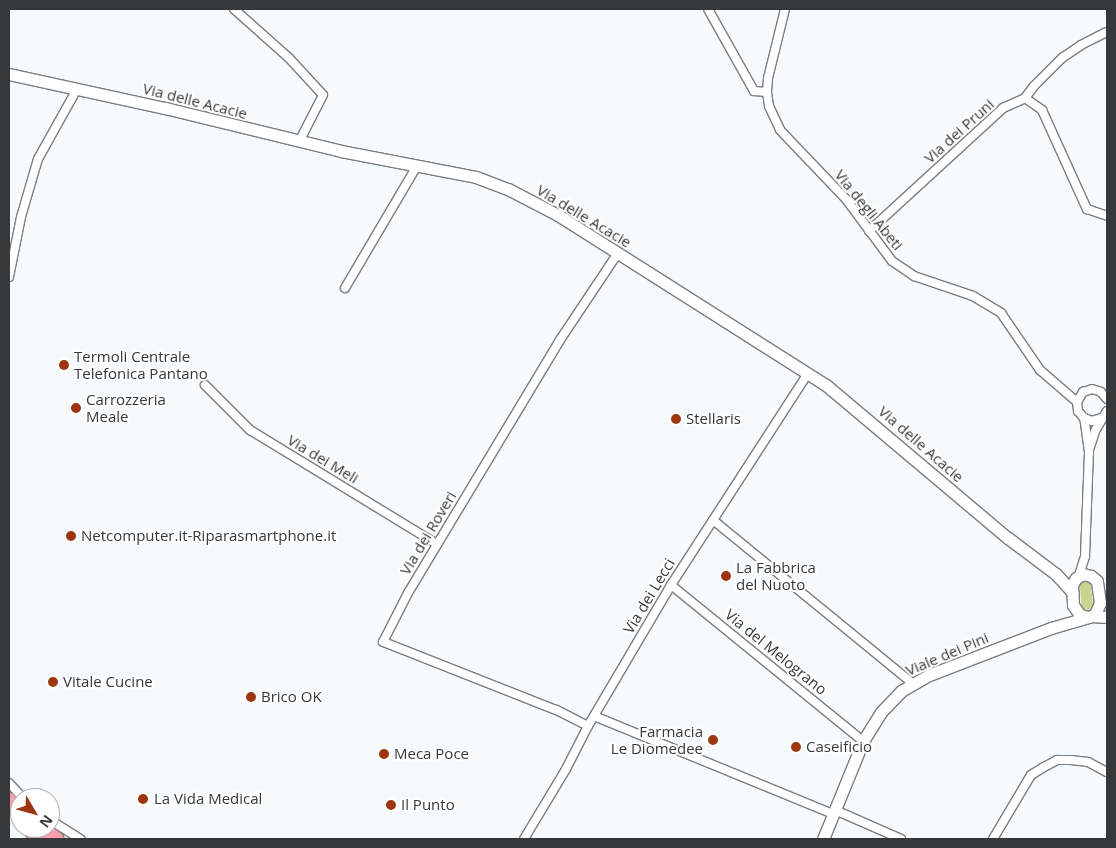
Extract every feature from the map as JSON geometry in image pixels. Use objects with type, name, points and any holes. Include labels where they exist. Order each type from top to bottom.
[{"type":"street","points":[[234,9],[289,58],[323,95],[300,140]]},
{"type":"street","points":[[708,9],[754,91],[767,92]]},
{"type":"street","name":"Via degli Abeti","points":[[785,9],[767,92],[769,106],[780,130],[846,199],[892,261],[902,269],[939,285],[978,298],[1002,313],[1040,370],[1077,402],[1078,411],[1084,418],[1089,452],[1085,556],[1091,576]]},
{"type":"street","points":[[1107,32],[1081,45],[1062,58],[1034,86],[1025,98],[1042,110],[1087,209],[1107,216]]},
{"type":"street","name":"Via delle Acacie","points":[[9,74],[417,166],[476,177],[508,189],[558,215],[808,373],[856,408],[1008,538],[1056,574],[1073,593]]},
{"type":"street","points":[[9,277],[21,217],[38,159],[77,90]]},
{"type":"street","name":"Via dei Pruni","points":[[869,231],[1002,108],[1025,98]]},
{"type":"street","points":[[345,288],[417,166]]},
{"type":"street","name":"Via dei Roveri","points":[[588,726],[556,710],[383,642],[408,593],[560,340],[618,253]]},
{"type":"street","name":"Via dei Lecci","points":[[524,839],[671,585],[808,373]]},
{"type":"street","name":"Via dei Meli","points":[[205,385],[250,430],[438,544]]},
{"type":"street","name":"Via degli Abeti","points":[[1062,388],[1084,392],[1095,389],[1104,394],[1107,399]]},
{"type":"street","points":[[1077,402],[1084,392]]},
{"type":"street","name":"Via degli Abeti","points":[[1089,452],[1101,418],[1107,411]]},
{"type":"street","points":[[1084,418],[1092,421],[1101,418]]},
{"type":"street","points":[[713,520],[912,683]]},
{"type":"street","name":"Via degli Abeti","points":[[1077,576],[1085,556]]},
{"type":"street","name":"Via delle Acacie","points":[[1056,574],[1077,576]]},
{"type":"street","points":[[1090,617],[1099,607],[1097,582],[1091,576],[1077,576],[1072,585],[1073,605],[1080,616],[1090,617],[1107,617]]},
{"type":"street","name":"Via del Melograno","points":[[671,585],[863,741]]},
{"type":"street","points":[[1098,594],[1107,604]]},
{"type":"street","name":"Viale dei Pini","points":[[1051,628],[1063,619],[1073,605]]},
{"type":"street","name":"Viale dei Pini","points":[[823,839],[863,741],[881,712],[912,683],[1051,628],[1090,617]]},
{"type":"street","points":[[594,716],[901,839]]},
{"type":"street","points":[[993,839],[1031,775],[1044,767],[1057,760],[1071,760],[1088,762],[1107,772]]},
{"type":"street","points":[[60,826],[81,839]]},
{"type":"green space","points":[[1084,581],[1089,582],[1091,587],[1093,604],[1091,609],[1087,610],[1082,608],[1081,602],[1080,584]]},
{"type":"place","name":"Termoli Centrale Telefonica Pantano","points":[[64,365]]},
{"type":"place","name":"Carrozzeria Meale","points":[[76,408]]},
{"type":"place","name":"Stellaris","points":[[676,419]]},
{"type":"place","name":"Netcomputer.it-Riparasmartphone.it","points":[[71,536]]},
{"type":"place","name":"La Fabbrica del Nuoto","points":[[726,576]]},
{"type":"place","name":"Vitale Cucine","points":[[53,682]]},
{"type":"place","name":"Brico OK","points":[[251,697]]},
{"type":"place","name":"Farmacia Le Diomedee","points":[[713,740]]},
{"type":"place","name":"Caseificio","points":[[796,747]]},
{"type":"place","name":"Meca Poce","points":[[384,754]]},
{"type":"place","name":"La Vida Medical","points":[[143,799]]},
{"type":"place","name":"Il Punto","points":[[391,805]]}]
